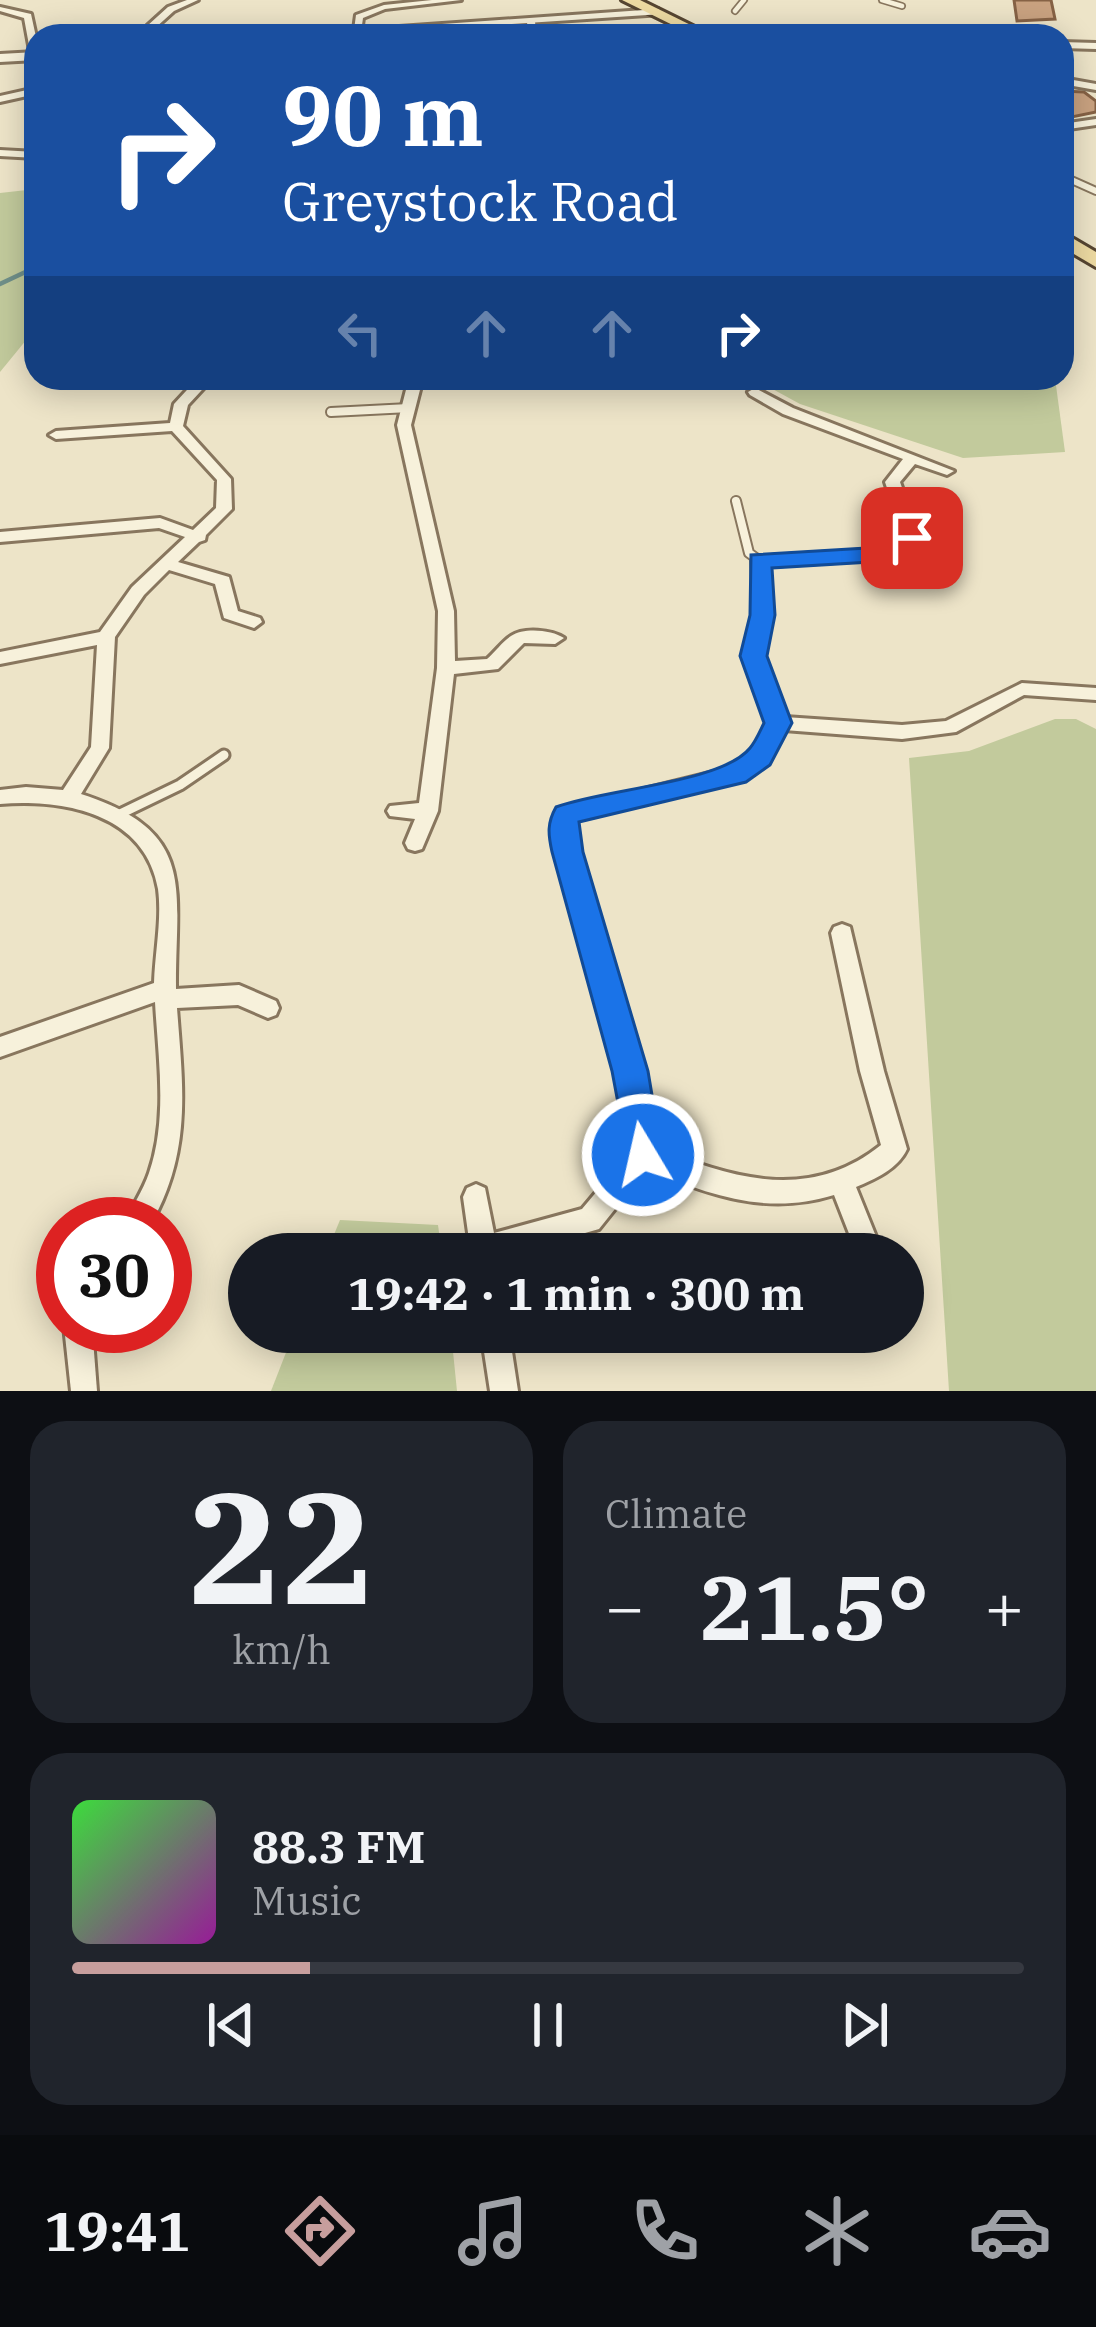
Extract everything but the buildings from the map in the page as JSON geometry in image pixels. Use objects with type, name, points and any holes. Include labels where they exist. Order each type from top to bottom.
[{"type":"main road","points":[[642,3],[683,24]]},
{"type":"street","points":[[153,24],[171,9],[194,0]]},
{"type":"street","points":[[358,24],[358,17],[374,9],[457,0]]},
{"type":"street","points":[[160,2],[171,9]]},
{"type":"street","points":[[493,24],[642,3]]},
{"type":"street","points":[[0,9],[28,16],[30,24]]},
{"type":"street","points":[[1,173],[4,154]]},
{"type":"street","points":[[176,427],[181,404],[194,390]]},
{"type":"street","points":[[413,390],[404,425],[446,611],[446,668],[428,811],[415,843]]},
{"type":"street","points":[[755,392],[788,411],[947,471]]},
{"type":"street","points":[[56,435],[176,427]]},
{"type":"street","points":[[69,797],[100,748],[106,637],[138,591],[224,509],[224,478],[176,427]]},
{"type":"street","points":[[545,1233],[590,1220],[643,1155],[630,1071],[567,852],[562,829],[566,815],[594,804],[669,793],[736,774],[760,757],[778,723],[753,656],[762,615],[760,561],[912,554],[912,538],[892,482],[911,459]]},
{"type":"street","points":[[0,537],[160,523],[199,537]]},
{"type":"street","points":[[169,565],[223,581],[230,614],[254,622]]},
{"type":"street","points":[[0,658],[106,637]]},
{"type":"street","points":[[446,668],[492,664],[520,638],[556,638]]},
{"type":"street","points":[[778,723],[902,732],[949,727],[1022,689],[1096,694]]},
{"type":"street","points":[[0,797],[69,797],[120,814],[153,850],[168,886],[166,994],[173,1144],[149,1197]]},
{"type":"street","points":[[397,811],[428,811]]},
{"type":"street","points":[[643,1155],[737,1190],[766,1193],[841,1181],[878,1166],[895,1149],[872,1071],[842,933]]},
{"type":"street","points":[[0,1047],[166,994],[239,995],[268,1008]]},
{"type":"street","points":[[841,1181],[862,1233]]},
{"type":"street","points":[[476,1197],[481,1233]]},
{"type":"street","points":[[81,1353],[84,1388]]},
{"type":"street","points":[[498,1353],[504,1391]]},
{"type":"lane","points":[[735,11],[744,0]]},
{"type":"lane","points":[[875,7],[883,1],[902,6]]},
{"type":"lane","points":[[0,87],[5,98]]},
{"type":"lane","points":[[331,412],[409,407]]},
{"type":"lane","points":[[736,501],[749,553],[760,561]]},
{"type":"lane","points":[[120,814],[180,785],[224,755]]},
{"type":"green space","points":[[24,190],[24,343],[0,372],[0,193]]},
{"type":"green space","points":[[774,390],[1057,390],[1065,452],[963,458],[800,404]]},
{"type":"green space","points":[[1055,719],[1076,719],[1096,729],[1096,1391],[949,1391],[909,758],[969,751]]},
{"type":"green space","points":[[340,1220],[438,1225],[439,1233],[335,1233]]},
{"type":"green space","points":[[286,1353],[453,1353],[457,1391],[271,1391]]},
{"type":"waterway","points":[[0,284],[24,273]]},
{"type":"route","points":[[643,1155],[630,1071],[567,852],[562,829],[566,815],[594,804],[669,793],[736,774],[760,757],[778,723],[753,656],[762,615],[760,561],[912,554],[912,538]]}]
